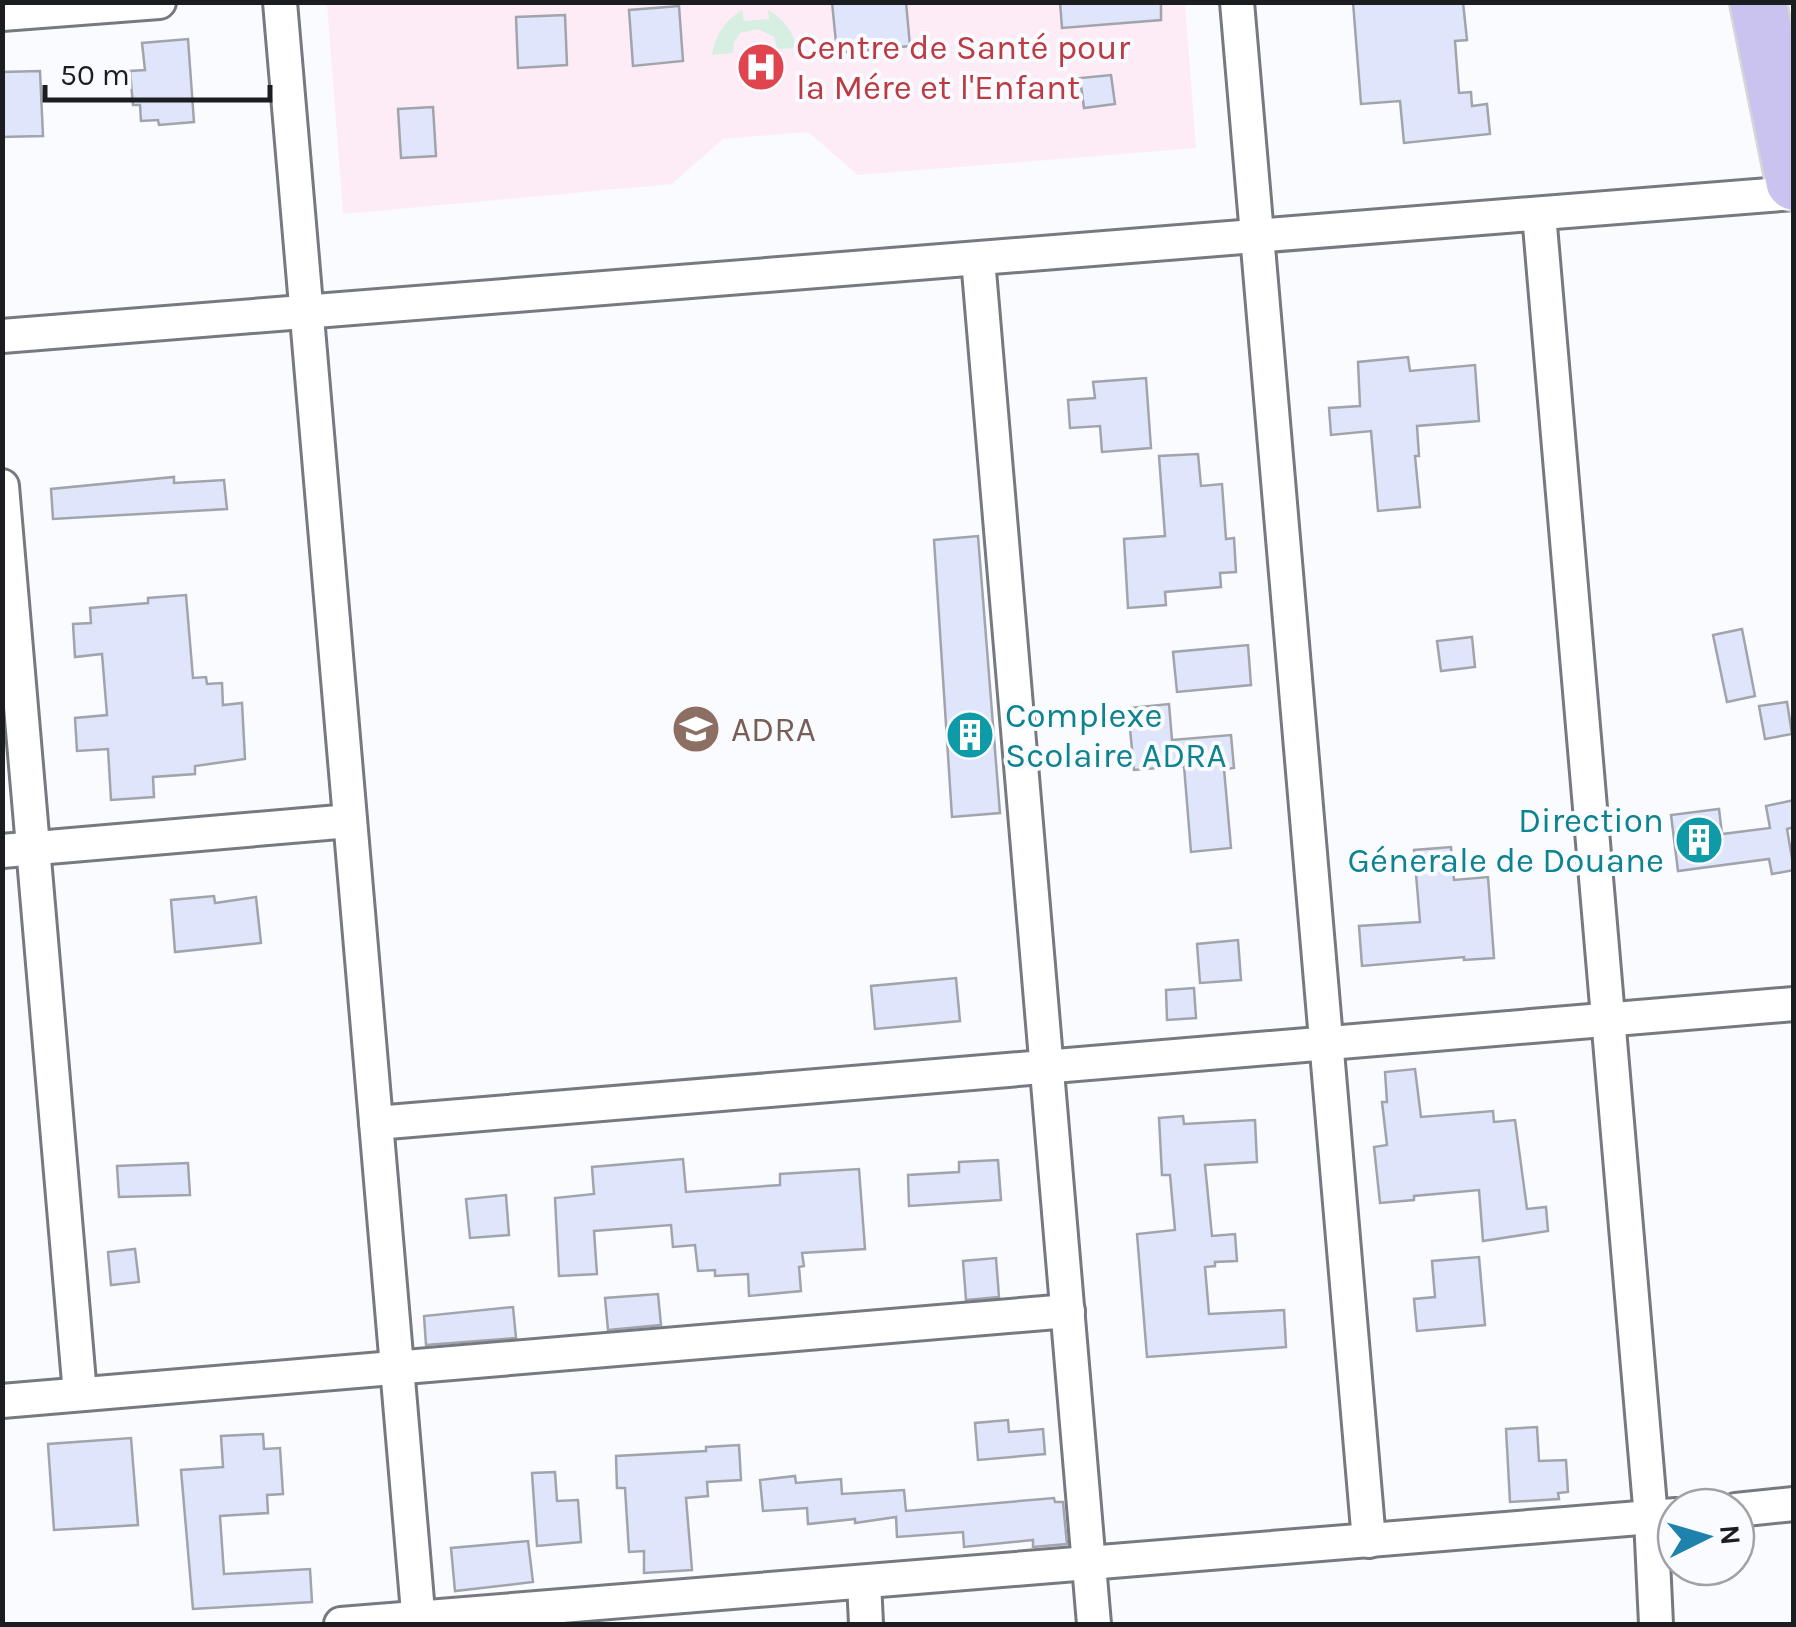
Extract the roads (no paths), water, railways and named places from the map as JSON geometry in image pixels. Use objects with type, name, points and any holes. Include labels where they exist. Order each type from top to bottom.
[{"type":"highway","points":[[1758,2],[1794,182]]},
{"type":"street","points":[[2,14],[159,2]]},
{"type":"street","points":[[280,2],[418,1621]]},
{"type":"street","points":[[1237,2],[1368,1541]]},
{"type":"street","points":[[2,336],[1794,193]]},
{"type":"street","points":[[1539,214],[1608,1018],[1660,1487]]},
{"type":"street","points":[[978,259],[1094,1624]]},
{"type":"street","points":[[2,486],[18,850],[80,1394]]},
{"type":"street","points":[[18,850],[350,821]]},
{"type":"street","points":[[376,1123],[1794,1004]]},
{"type":"street","points":[[2,1401],[1068,1311]]},
{"type":"street","points":[[1756,1508],[1794,1504]]},
{"type":"street","points":[[341,1624],[647,1612],[864,1582],[1656,1517]]},
{"type":"street","points":[[864,1582],[866,1624]]},
{"type":"street","points":[[1656,1624],[1658,1587]]},
{"type":"place","name":"Centre de Santé pour la Mére et l'Enfant","points":[[761,67]]},
{"type":"place","name":"ADRA","points":[[696,729]]},
{"type":"place","name":"Complexe Scolaire ADRA","points":[[970,735]]},
{"type":"place","name":"Direction Génerale de Douane","points":[[1699,840]]}]
